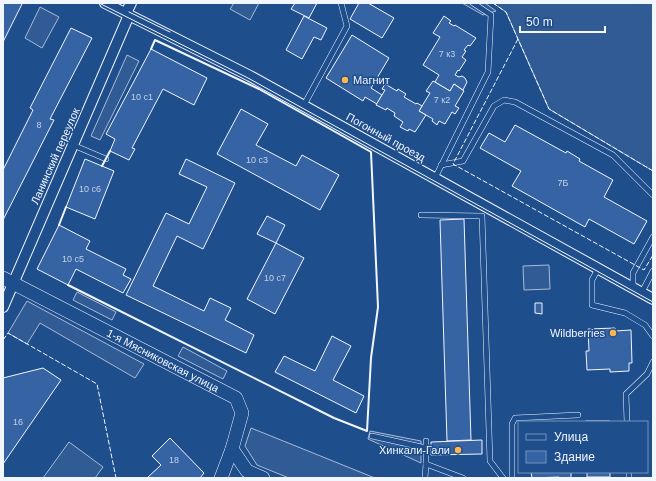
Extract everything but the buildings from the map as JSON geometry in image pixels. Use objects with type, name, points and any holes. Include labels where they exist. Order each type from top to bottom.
[{"type":"street","name":"Погонный проезд","points":[[105,3],[304,105],[653,299]]},
{"type":"street","name":"Ланинский переулок","points":[[3,307],[8,281],[73,145],[131,3]]},
{"type":"street","name":"1-я Мясниковская улица","points":[[8,281],[236,398],[242,413],[232,450],[221,478]]},
{"type":"street","points":[[232,450],[247,471],[263,478]]},
{"type":"lane","points":[[304,105],[348,26],[341,3]]},
{"type":"lane","points":[[434,178],[488,72],[491,15],[473,3]]},
{"type":"lane","points":[[441,165],[463,161],[494,106],[504,100],[515,102],[612,155],[653,195]]},
{"type":"lane","points":[[73,145],[106,160]]},
{"type":"lane","points":[[421,215],[482,216],[490,461],[503,478]]},
{"type":"lane","points":[[637,290],[634,273],[653,237]]},
{"type":"lane","points":[[598,268],[592,280],[592,305],[625,313],[645,325],[653,336]]},
{"type":"lane","points":[[637,290],[653,271]]},
{"type":"lane","points":[[627,421],[626,394],[647,374],[653,362]]},
{"type":"lane","points":[[512,478],[512,424],[516,418],[578,415]]},
{"type":"lane","points":[[372,436],[426,448]]},
{"type":"lane","points":[[425,478],[426,441]]},
{"type":"lane","points":[[426,464],[463,478]]},
{"type":"shaded area","points":[[234,3],[259,3],[250,20],[230,9]]},
{"type":"shaded area","points":[[462,3],[485,3],[496,11],[483,15]]},
{"type":"shaded area","points":[[493,3],[653,3],[653,171],[549,109],[506,12]]},
{"type":"shaded area","points":[[40,7],[59,17],[42,48],[25,38]]},
{"type":"shaded area","points":[[127,55],[139,61],[100,140],[91,136]]},
{"type":"shaded area","points":[[549,265],[550,289],[524,290],[523,266]]},
{"type":"shaded area","points":[[77,292],[116,312],[112,320],[73,300]]},
{"type":"shaded area","points":[[27,301],[144,364],[135,378],[40,323],[27,344],[8,333]]},
{"type":"shaded area","points":[[183,347],[227,371],[223,379],[178,356]]},
{"type":"shaded area","points":[[251,428],[375,478],[289,478],[257,465],[245,446]]},
{"type":"shaded area","points":[[370,431],[421,441],[421,463],[368,439]]},
{"type":"shaded area","points":[[69,442],[103,467],[95,478],[43,478]]},
{"type":"tram line","points":[[99,3],[248,78],[653,302]]},
{"type":"tram line","points":[[129,12],[170,32]]},
{"type":"fence","points":[[493,3],[506,12],[549,109],[653,171]]},
{"type":"fence","points":[[518,39],[453,164],[644,270],[653,255]]},
{"type":"fence","points":[[3,340],[8,333],[97,384],[116,478]]},
{"type":"wall","points":[[68,285],[334,418],[367,431],[371,358],[378,307],[371,152],[259,89],[155,40],[151,49]]},
{"type":"wall","points":[[102,166],[110,151]]},
{"type":"wall","points":[[59,225],[66,207]]},
{"type":"place","name":"Магнит","points":[[345,80]]},
{"type":"place","name":"Wildberries","points":[[613,333]]},
{"type":"place","name":"Хинкали-Гали","points":[[458,450]]}]
